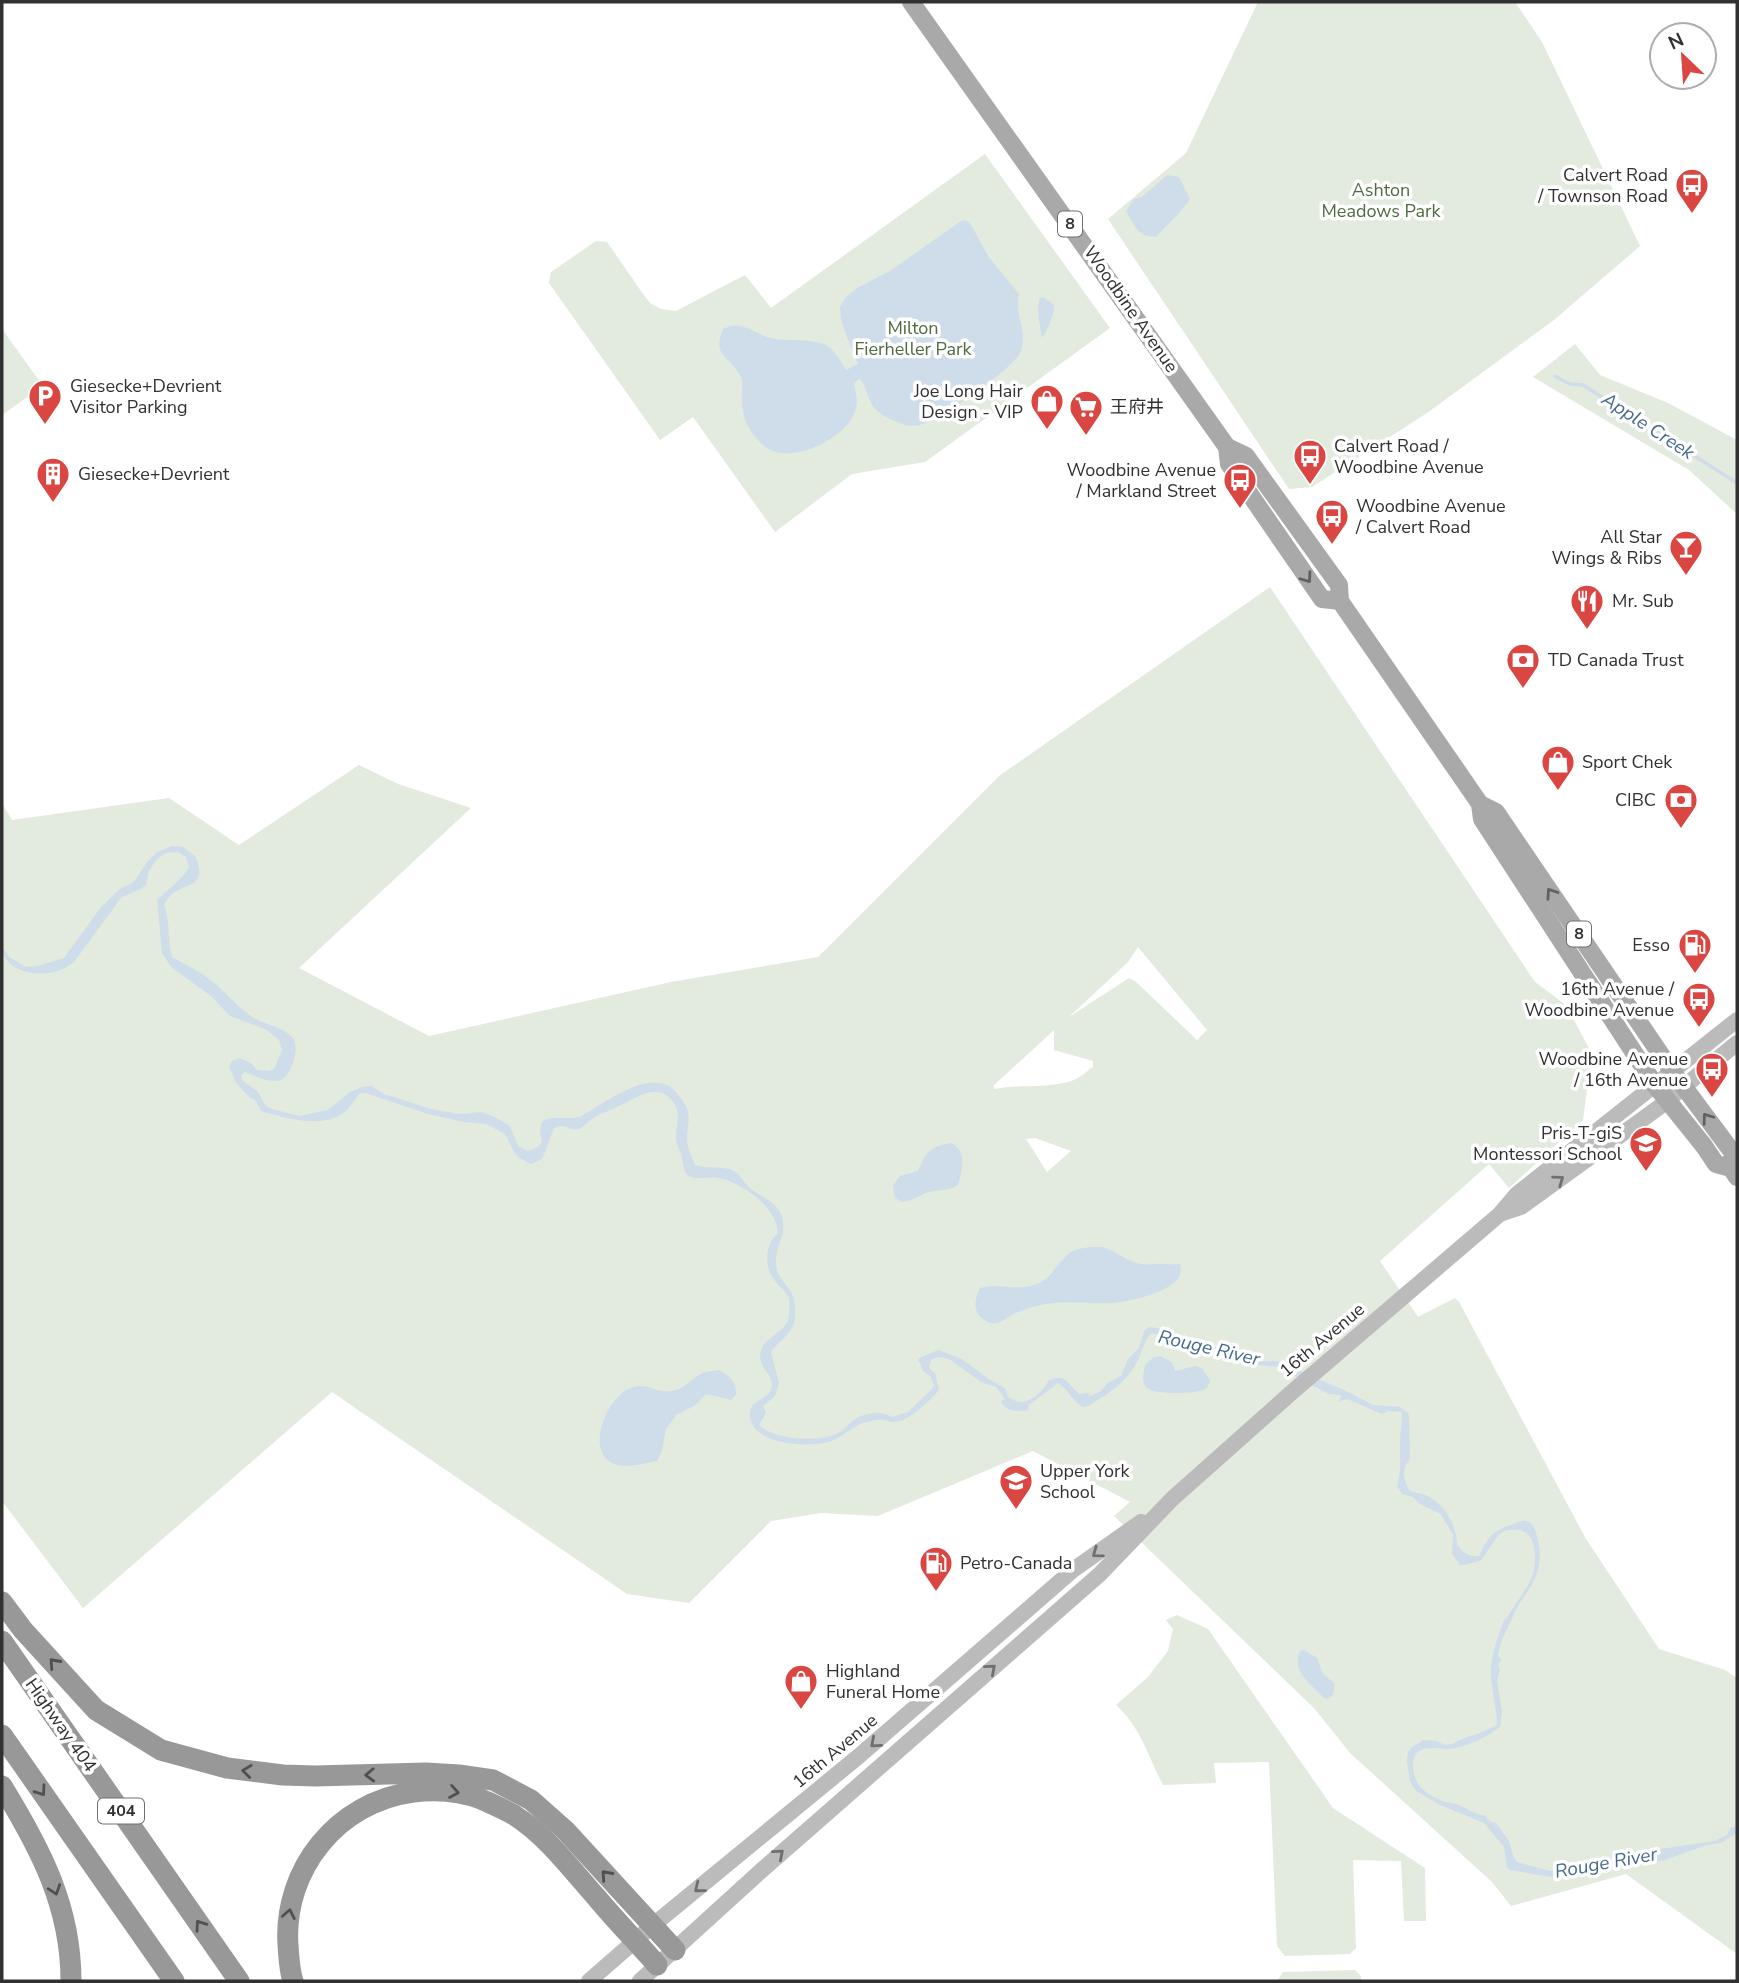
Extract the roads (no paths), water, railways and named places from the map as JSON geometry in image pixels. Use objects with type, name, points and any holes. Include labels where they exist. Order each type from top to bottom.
[{"type":"highway","points":[[2,1602],[23,1630],[96,1710],[161,1750],[228,1768],[283,1775],[426,1773],[493,1780],[531,1800],[549,1815],[675,1950]]},
{"type":"highway","name":"Highway 404","points":[[2,1640],[239,1981]]},
{"type":"highway","points":[[2,1735],[174,1981]]},
{"type":"highway","points":[[2,1786],[47,1867],[61,1907],[71,1981]]},
{"type":"highway","points":[[293,1981],[287,1926],[293,1892],[308,1862],[328,1834],[357,1811],[396,1795],[433,1790],[452,1791],[479,1798],[515,1815],[549,1844],[657,1965]]},
{"type":"main road","name":"Woodbine Avenue","points":[[911,2],[1227,447],[1229,464],[1322,599],[1340,601],[1480,804],[1482,819],[1655,1085],[1716,1164],[1734,1173],[1733,1153],[1672,1071],[1496,812],[1480,804]]},
{"type":"main road","name":"16th Avenue","points":[[640,1981],[762,1870],[1100,1574],[1172,1499],[1500,1214],[1517,1194],[1737,1020]]},
{"type":"main road","name":"16th Avenue","points":[[1500,1214],[1521,1207],[1667,1101],[1737,1043]]},
{"type":"main road","name":"16th Avenue","points":[[589,1981],[859,1756],[1073,1570],[1172,1499]]},
{"type":"water","points":[[1167,175],[1179,177],[1190,199],[1156,237],[1145,235],[1137,229],[1126,211],[1134,199],[1142,197]]},
{"type":"water","points":[[966,220],[988,256],[1019,294],[1018,308],[1023,344],[1016,359],[976,392],[923,424],[904,425],[880,413],[873,407],[860,379],[854,383],[857,402],[854,414],[848,424],[826,442],[813,448],[785,453],[772,451],[762,444],[745,420],[741,377],[720,350],[723,329],[737,326],[775,339],[820,343],[832,350],[846,370],[858,364],[841,319],[840,307],[845,298]]},
{"type":"water","points":[[1043,297],[1054,305],[1054,308],[1042,338],[1038,308],[1040,298]]},
{"type":"water","name":"Rouge River","points":[[172,846],[183,847],[195,856],[199,874],[194,883],[171,895],[164,905],[172,957],[205,976],[248,1014],[283,1030],[295,1041],[292,1066],[281,1080],[267,1080],[245,1072],[241,1075],[242,1080],[258,1092],[266,1106],[272,1109],[300,1116],[328,1110],[350,1092],[371,1086],[384,1094],[431,1109],[460,1114],[482,1112],[495,1117],[510,1126],[518,1146],[528,1151],[542,1142],[541,1124],[550,1118],[580,1117],[642,1084],[667,1085],[677,1093],[687,1109],[687,1142],[695,1165],[732,1170],[751,1189],[775,1205],[783,1222],[776,1264],[780,1277],[793,1296],[795,1315],[790,1331],[771,1352],[779,1383],[775,1396],[763,1406],[766,1413],[759,1425],[766,1430],[786,1437],[820,1438],[840,1432],[864,1415],[879,1413],[892,1417],[908,1412],[934,1385],[930,1376],[923,1371],[919,1358],[938,1350],[962,1359],[1005,1388],[1009,1398],[1017,1402],[1033,1398],[1048,1381],[1059,1378],[1066,1380],[1079,1394],[1088,1393],[1090,1396],[1121,1376],[1128,1359],[1139,1348],[1144,1331],[1150,1327],[1163,1329],[1200,1345],[1264,1361],[1278,1361],[1373,1405],[1400,1407],[1409,1416],[1410,1459],[1404,1471],[1406,1483],[1410,1491],[1429,1497],[1442,1507],[1453,1525],[1457,1545],[1469,1555],[1479,1556],[1496,1532],[1525,1521],[1531,1523],[1535,1530],[1540,1556],[1534,1581],[1516,1609],[1499,1650],[1498,1656],[1502,1660],[1498,1664],[1500,1670],[1497,1680],[1502,1712],[1500,1727],[1461,1747],[1429,1748],[1418,1752],[1414,1757],[1413,1767],[1421,1788],[1439,1799],[1486,1816],[1490,1822],[1496,1823],[1509,1841],[1517,1862],[1550,1871],[1570,1869],[1587,1862],[1606,1862],[1641,1852],[1714,1841],[1727,1835],[1730,1828],[1737,1826],[1737,1833],[1721,1843],[1707,1845],[1662,1861],[1638,1861],[1550,1877],[1510,1870],[1507,1868],[1504,1847],[1484,1823],[1438,1804],[1415,1790],[1410,1781],[1407,1761],[1412,1747],[1424,1740],[1452,1744],[1497,1725],[1491,1676],[1494,1650],[1504,1620],[1532,1577],[1535,1556],[1533,1542],[1526,1532],[1507,1530],[1498,1536],[1482,1560],[1460,1565],[1452,1554],[1453,1535],[1441,1514],[1420,1504],[1413,1497],[1402,1494],[1397,1486],[1400,1472],[1401,1412],[1389,1411],[1382,1414],[1347,1399],[1337,1402],[1341,1395],[1329,1394],[1277,1367],[1236,1362],[1211,1351],[1178,1344],[1152,1333],[1128,1376],[1109,1393],[1088,1406],[1082,1407],[1058,1383],[1029,1405],[1028,1410],[1011,1410],[1002,1404],[1001,1401],[1005,1399],[996,1387],[981,1382],[949,1359],[938,1357],[931,1360],[929,1368],[935,1373],[939,1390],[925,1405],[905,1419],[866,1423],[824,1443],[778,1441],[758,1431],[752,1423],[750,1412],[754,1404],[769,1393],[772,1384],[760,1360],[761,1350],[785,1325],[789,1314],[789,1298],[771,1275],[767,1263],[770,1244],[778,1233],[776,1224],[765,1206],[738,1185],[719,1178],[695,1178],[686,1174],[676,1138],[677,1109],[664,1094],[652,1092],[639,1096],[595,1117],[579,1129],[556,1127],[542,1159],[531,1164],[519,1158],[505,1134],[486,1124],[428,1114],[366,1093],[360,1093],[346,1111],[327,1120],[304,1121],[261,1111],[255,1100],[236,1083],[229,1066],[232,1061],[240,1058],[251,1063],[257,1070],[274,1069],[282,1050],[279,1040],[267,1030],[230,1016],[211,996],[171,967],[162,953],[157,900],[189,867],[186,857],[178,852],[166,853],[157,859],[149,871],[146,885],[121,898],[74,962],[68,966],[42,974],[26,972],[12,965],[3,954],[2,946],[9,957],[26,967],[64,958],[101,907],[121,888],[131,884],[157,852]]},
{"type":"water","points":[[952,1143],[962,1157],[958,1185],[902,1202],[895,1198],[893,1185],[900,1176],[918,1171],[927,1154],[934,1148]]},
{"type":"water","points":[[1102,1247],[1146,1265],[1180,1264],[1180,1276],[1165,1289],[1128,1301],[1041,1305],[995,1323],[981,1318],[978,1314],[976,1297],[980,1288],[1020,1287],[1040,1283],[1073,1251]]},
{"type":"water","points":[[1160,1356],[1172,1362],[1175,1371],[1195,1366],[1202,1368],[1210,1381],[1208,1387],[1183,1393],[1150,1390],[1144,1382],[1145,1365],[1154,1357]]},
{"type":"water","points":[[719,1370],[732,1380],[736,1395],[731,1400],[706,1394],[694,1406],[676,1415],[666,1429],[657,1461],[624,1466],[614,1464],[605,1457],[601,1448],[602,1424],[621,1394],[636,1386],[661,1391],[676,1390],[701,1374]]},
{"type":"water","points":[[1304,1650],[1317,1658],[1323,1674],[1335,1684],[1333,1695],[1328,1699],[1314,1688],[1300,1671],[1298,1658],[1300,1651]]},
{"type":"waterway","name":"Apple Creek","points":[[1555,376],[1570,384],[1583,385],[1737,483]]},
{"type":"place","name":"Calvert Road / Townson Road","points":[[1692,215]]},
{"type":"place","name":"Giesecke+Devrient Visitor Parking","points":[[45,426]]},
{"type":"place","name":"Joe Long Hair Design - VIP","points":[[1047,431]]},
{"type":"place","name":"王府井","points":[[1086,437]]},
{"type":"place","name":"Calvert Road / Woodbine Avenue","points":[[1310,486]]},
{"type":"place","name":"Giesecke+Devrient","points":[[53,504]]},
{"type":"place","name":"Woodbine Avenue / Markland Street","points":[[1240,510]]},
{"type":"place","name":"Woodbine Avenue / Calvert Road","points":[[1332,546]]},
{"type":"place","name":"All Star Wings & Ribs","points":[[1686,577]]},
{"type":"place","name":"Mr. Sub","points":[[1587,631]]},
{"type":"place","name":"TD Canada Trust","points":[[1523,690]]},
{"type":"place","name":"Sport Chek","points":[[1558,792]]},
{"type":"place","name":"CIBC","points":[[1681,830]]},
{"type":"place","name":"Esso","points":[[1695,975]]},
{"type":"place","name":"16th Avenue / Woodbine Avenue","points":[[1699,1029]]},
{"type":"place","name":"Woodbine Avenue / 16th Avenue","points":[[1712,1099]]},
{"type":"place","name":"Pris-T-giS Montessori School","points":[[1646,1173]]},
{"type":"place","name":"Upper York School","points":[[1016,1511]]},
{"type":"place","name":"Petro-Canada","points":[[936,1593]]},
{"type":"place","name":"Highland Funeral Home","points":[[801,1711]]},
{"type":"park label","name":"Ashton Meadows Park","points":[[1381,200]]},
{"type":"park label","name":"Milton Fierheller Park","points":[[913,338]]}]
